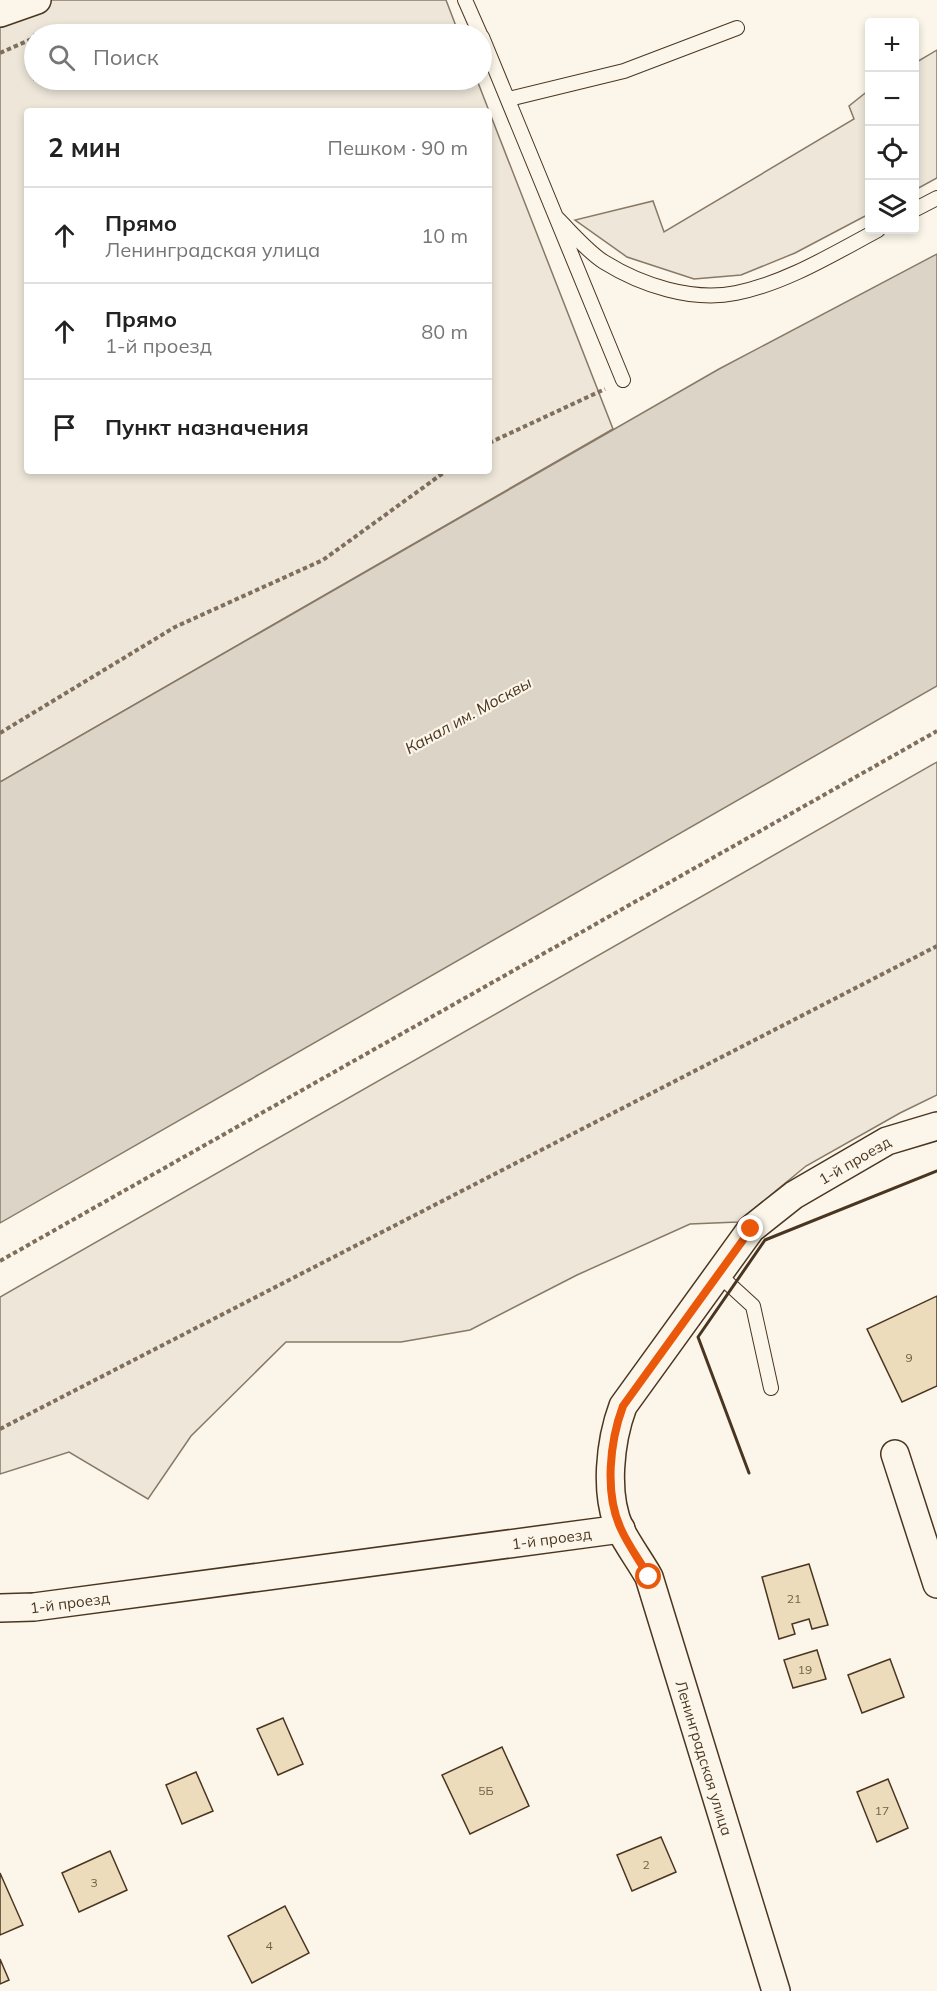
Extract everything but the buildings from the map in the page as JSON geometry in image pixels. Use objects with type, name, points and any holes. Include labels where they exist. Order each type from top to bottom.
[{"type":"street","points":[[0,13],[37,0]]},
{"type":"street","name":"1-й проезд","points":[[0,1608],[34,1607],[621,1529],[611,1494],[613,1448],[617,1423],[623,1406],[751,1229],[794,1195],[887,1141],[937,1126]]},
{"type":"street","points":[[894,1454],[937,1584]]},
{"type":"street","name":"Ленинградская улица","points":[[621,1529],[649,1577],[776,1991]]},
{"type":"lane","points":[[465,0],[476,24]]},
{"type":"lane","points":[[509,99],[624,71],[737,28]]},
{"type":"lane","points":[[492,61],[624,380]]},
{"type":"lane","points":[[919,208],[937,198]]},
{"type":"lane","points":[[554,215],[603,261],[647,282],[691,295],[735,293],[780,279],[870,234]]},
{"type":"lane","points":[[717,1273],[753,1306],[771,1388]]},
{"type":"path","points":[[0,53],[24,42]]},
{"type":"path","points":[[492,442],[624,380]]},
{"type":"path","points":[[0,733],[174,627],[322,560],[442,474]]},
{"type":"path","points":[[0,1261],[937,731]]},
{"type":"path","points":[[0,1429],[937,945]]},
{"type":"shaded area","points":[[0,0],[446,0],[455,24],[24,24],[24,90],[481,90],[488,108],[24,108],[24,474],[492,474],[492,118],[613,429],[0,782]]},
{"type":"shaded area","points":[[937,50],[937,178],[919,188],[919,72],[919,61]]},
{"type":"shaded area","points":[[865,93],[865,216],[795,253],[741,275],[694,279],[627,257],[575,220],[653,201],[664,232],[854,119],[849,106]]},
{"type":"shaded area","points":[[937,762],[937,1095],[900,1113],[806,1166],[738,1222],[690,1224],[577,1275],[470,1330],[401,1342],[286,1342],[191,1436],[148,1499],[69,1452],[0,1474],[0,1297]]},
{"type":"water","name":"Канал им. Москвы","points":[[937,254],[937,686],[0,1223],[0,782],[719,369]]},
{"type":"wall","points":[[749,1473],[698,1337],[765,1240],[937,1171]]},
{"type":"route","points":[[649,1577],[621,1529],[614,1511],[611,1494],[613,1448],[617,1423],[623,1406],[751,1229]]}]
